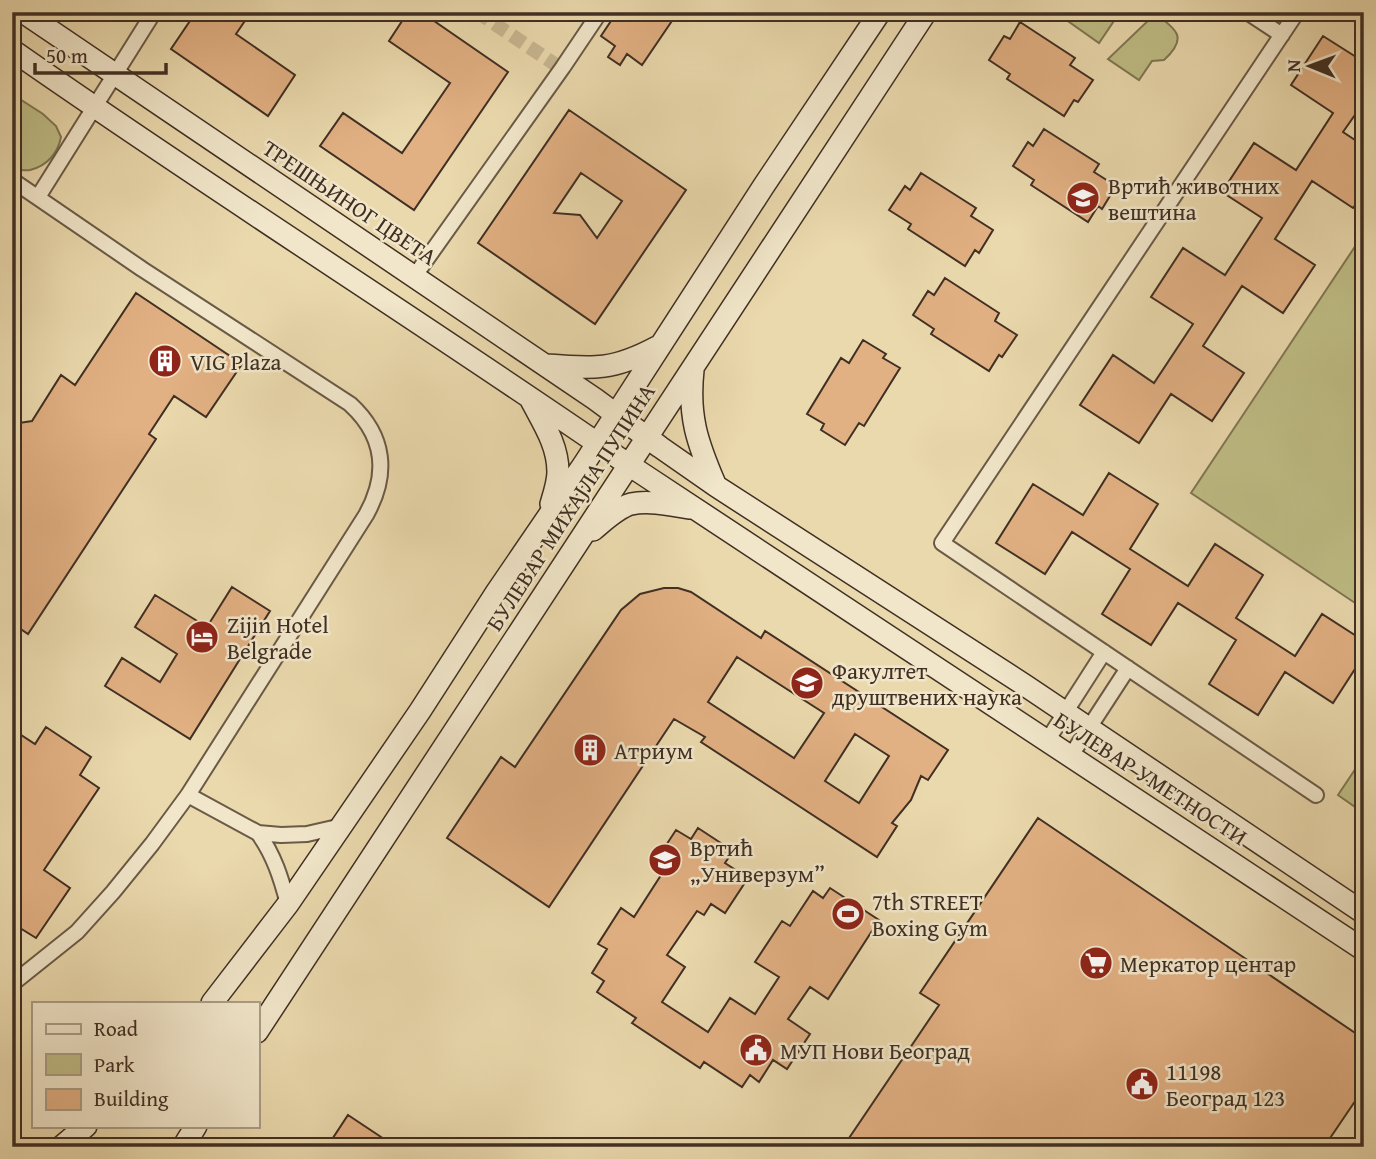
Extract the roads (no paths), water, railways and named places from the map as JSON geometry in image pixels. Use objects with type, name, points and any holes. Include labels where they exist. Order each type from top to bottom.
[{"type":"street","name":"ТРЕШЊИНОГ ЦВЕТА","points":[[23,12],[647,437]]},
{"type":"street","points":[[38,197],[154,12]]},
{"type":"street","points":[[414,277],[600,12]]},
{"type":"street","name":"БУЛЕВАР МИХАЈЛА ПУПИНА","points":[[213,1002],[288,904],[420,711],[880,12]]},
{"type":"street","name":"БУЛЕВАР МИХАЈЛА ПУПИНА","points":[[259,1028],[926,12]]},
{"type":"street","points":[[1247,12],[1282,36]]},
{"type":"street","points":[[1297,12],[942,543],[1316,795]]},
{"type":"street","points":[[12,50],[629,465]]},
{"type":"street","points":[[12,180],[142,269],[340,396],[359,412],[370,427],[378,444],[381,463],[378,489],[373,502],[188,794],[152,844],[77,932],[12,984]]},
{"type":"street","points":[[545,365],[585,368],[613,366],[639,357],[659,346]]},
{"type":"street","points":[[694,366],[690,395],[694,425],[716,486]]},
{"type":"street","points":[[530,398],[551,436],[556,454],[558,473],[547,518]]},
{"type":"street","name":"БУЛЕВАР УМЕТНОСТИ","points":[[647,437],[716,486],[1089,728],[1364,913]]},
{"type":"street","name":"БУЛЕВАР УМЕТНОСТИ","points":[[629,465],[1364,950]]},
{"type":"street","points":[[580,540],[620,509],[631,505],[649,503],[699,511]]},
{"type":"street","points":[[1047,741],[1104,652]]},
{"type":"street","points":[[1070,757],[1128,668]]},
{"type":"street","points":[[188,794],[258,833],[307,834],[342,826]]},
{"type":"street","points":[[258,833],[274,860],[288,904]]},
{"type":"street","points":[[61,1147],[84,1128]]},
{"type":"street","points":[[183,1147],[195,1128]]},
{"type":"tunnel","points":[[477,12],[562,69]]},
{"type":"place","name":"Вртић животних вештина","points":[[1083,198]]},
{"type":"place","name":"VIG Plaza","points":[[165,361]]},
{"type":"place","name":"Zijin Hotel Belgrade","points":[[202,637]]},
{"type":"place","name":"Факултет друштвених наука","points":[[807,683]]},
{"type":"place","name":"Атриум","points":[[590,750]]},
{"type":"place","name":"Вртић „Универзум”","points":[[665,860]]},
{"type":"place","name":"7th STREET Boxing Gym","points":[[848,914]]},
{"type":"place","name":"Меркатор центар","points":[[1096,963]]},
{"type":"place","name":"МУП Нови Београд","points":[[756,1050]]},
{"type":"place","name":"11198 Београд 123","points":[[1142,1084]]}]
